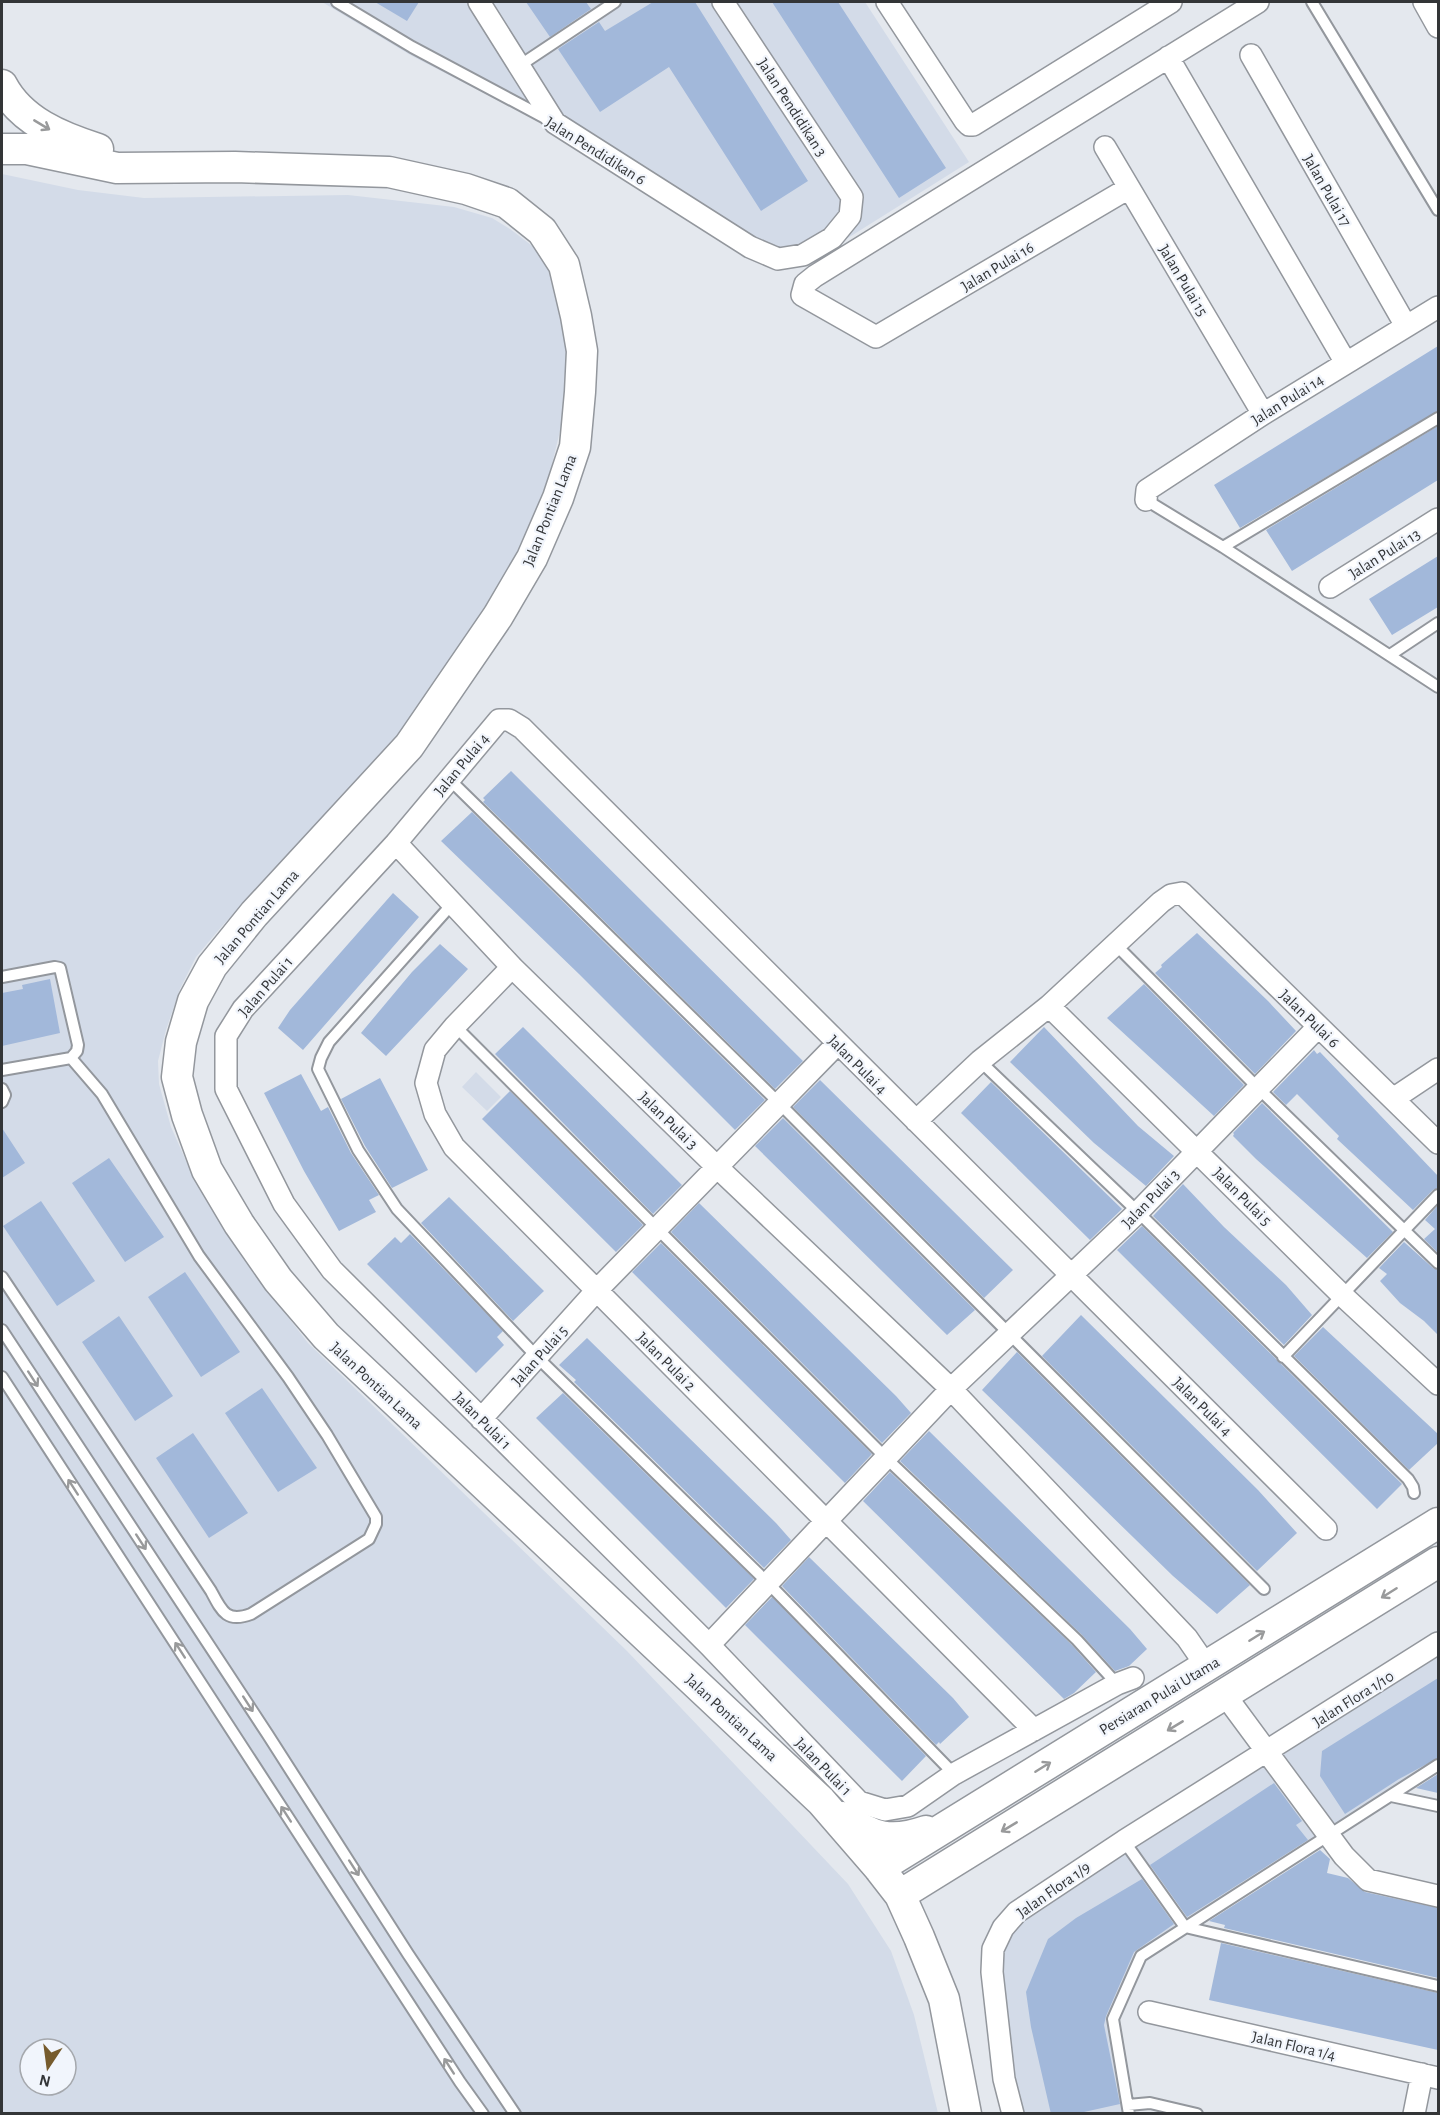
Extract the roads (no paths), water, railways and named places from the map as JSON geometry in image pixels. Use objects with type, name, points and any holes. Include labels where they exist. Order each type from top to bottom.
[{"type":"street","points":[[479,2],[555,123]]},
{"type":"street","name":"Jalan Pendidikan 3","points":[[723,2],[852,197],[850,216]]},
{"type":"street","points":[[887,2],[964,121],[969,125],[973,125],[1171,2]]},
{"type":"street","points":[[1258,2],[1168,57],[1346,363]]},
{"type":"street","points":[[1424,2],[1438,27]]},
{"type":"street","name":"Jalan Pulai 17","points":[[1251,55],[1406,326]]},
{"type":"street","name":"Jalan Pulai 16","points":[[1129,188],[876,337],[802,295],[805,284],[1168,57]]},
{"type":"street","name":"Jalan Pontian Lama","points":[[2,85],[9,99],[45,128],[78,142],[158,167]]},
{"type":"street","name":"Jalan Pendidikan 6","points":[[555,123],[750,247],[778,259],[804,255],[832,238],[850,216]]},
{"type":"street","name":"Jalan Pulai 15","points":[[1105,147],[1263,414]]},
{"type":"street","name":"Jalan Pontian Lama","points":[[2,149],[27,149],[117,168],[235,167],[388,172],[466,189],[507,203],[542,231],[564,265],[582,351],[575,447],[558,498],[532,558],[498,616],[409,746],[254,914],[212,966],[194,1001],[181,1042],[177,1077],[190,1124],[207,1170],[239,1224],[278,1280],[326,1336],[821,1801],[900,1895],[945,1999],[966,2114]]},
{"type":"street","name":"Jalan Pulai 14","points":[[1146,500],[1147,490],[1263,414],[1438,307]]},
{"type":"street","name":"Jalan Pulai 13","points":[[1330,586],[1438,519]]},
{"type":"street","name":"Jalan Pulai 4","points":[[396,843],[448,778],[499,720],[509,720],[522,728],[1326,1529]]},
{"type":"street","name":"Jalan Pulai 3","points":[[396,843],[512,967],[717,1167],[951,1389],[1187,1638],[1207,1667]]},
{"type":"street","name":"Jalan Pulai 1","points":[[396,843],[243,1008],[226,1036],[226,1089],[284,1204],[332,1270],[709,1645],[859,1802],[885,1810],[908,1806],[954,1774],[1125,1681]]},
{"type":"street","name":"Jalan Pulai 6","points":[[1116,945],[1161,902],[1171,895],[1182,893],[1438,1143]]},
{"type":"street","points":[[916,1121],[980,1061],[1049,1006],[1116,945]]},
{"type":"street","name":"Jalan Pulai 2","points":[[512,967],[435,1050],[426,1083],[435,1114],[454,1147],[1034,1730]]},
{"type":"street","name":"Jalan Pulai 5","points":[[1049,1006],[1343,1296],[1438,1384]]},
{"type":"street","name":"Jalan Pulai 3","points":[[951,1389],[1138,1212],[1318,1027]]},
{"type":"street","name":"Jalan Pulai 5","points":[[482,1419],[597,1290],[838,1042]]},
{"type":"street","points":[[1393,1099],[1438,1069]]},
{"type":"street","points":[[709,1645],[951,1389]]},
{"type":"street","name":"Persiaran Pulai Utama","points":[[879,1868],[1438,1523]]},
{"type":"street","name":"Persiaran Pulai Utama","points":[[900,1895],[1438,1562]]},
{"type":"street","name":"Jalan Flora 1/10","points":[[1267,1752],[1438,1643]]},
{"type":"street","points":[[1207,1667],[1225,1695],[1344,1856],[1368,1880],[1438,1896]]},
{"type":"street","name":"Jalan Flora 1/9","points":[[1013,2114],[1004,2079],[992,1972],[993,1949],[1003,1928],[1017,1912],[1267,1752]]},
{"type":"street","points":[[821,1801],[856,1826],[890,1839],[905,1838],[957,1820]]},
{"type":"street","points":[[945,1999],[928,1906],[930,1894],[944,1873],[964,1854]]},
{"type":"street","name":"Jalan Flora 1/4","points":[[1149,2012],[1430,2076]]},
{"type":"street","points":[[1413,2114],[1430,2076]]},
{"type":"lane","name":"Jalan Pendidikan 6","points":[[337,2],[412,47],[555,123]]},
{"type":"lane","points":[[519,66],[602,5],[615,2]]},
{"type":"lane","points":[[1312,2],[1438,210]]},
{"type":"lane","points":[[1223,547],[1438,418]]},
{"type":"lane","points":[[1146,500],[1223,547],[1438,687]]},
{"type":"lane","points":[[1390,655],[1438,623]]},
{"type":"lane","points":[[448,778],[779,1103],[1264,1589]]},
{"type":"lane","points":[[453,903],[329,1042],[321,1058],[318,1069],[358,1150],[398,1209],[537,1357],[768,1583],[954,1774]]},
{"type":"lane","points":[[1116,945],[1259,1089],[1438,1263]]},
{"type":"lane","points":[[2,977],[55,967],[60,969],[78,1045],[77,1051],[71,1058],[2,1070]]},
{"type":"lane","points":[[455,1026],[886,1458],[1077,1640],[1125,1681]]},
{"type":"lane","points":[[2,1277],[212,1591],[218,1605],[228,1616],[239,1618],[251,1614],[369,1539],[376,1524],[376,1517],[327,1435],[200,1256],[102,1094],[71,1058]]},
{"type":"lane","points":[[980,1061],[1138,1212],[1283,1358],[1408,1479],[1414,1493]]},
{"type":"lane","points":[[2,1089],[5,1095],[2,1102]]},
{"type":"lane","points":[[1283,1358],[1438,1195]]},
{"type":"lane","points":[[2,1330],[268,1735],[408,1954],[515,2114]]},
{"type":"lane","points":[[2,1377],[483,2114]]},
{"type":"lane","points":[[1197,2114],[1150,2103],[1129,2109],[1113,2019],[1141,1956],[1438,1765]]},
{"type":"lane","points":[[1391,1796],[1438,1806]]},
{"type":"lane","points":[[1125,1841],[1185,1928],[1438,1986]]}]
